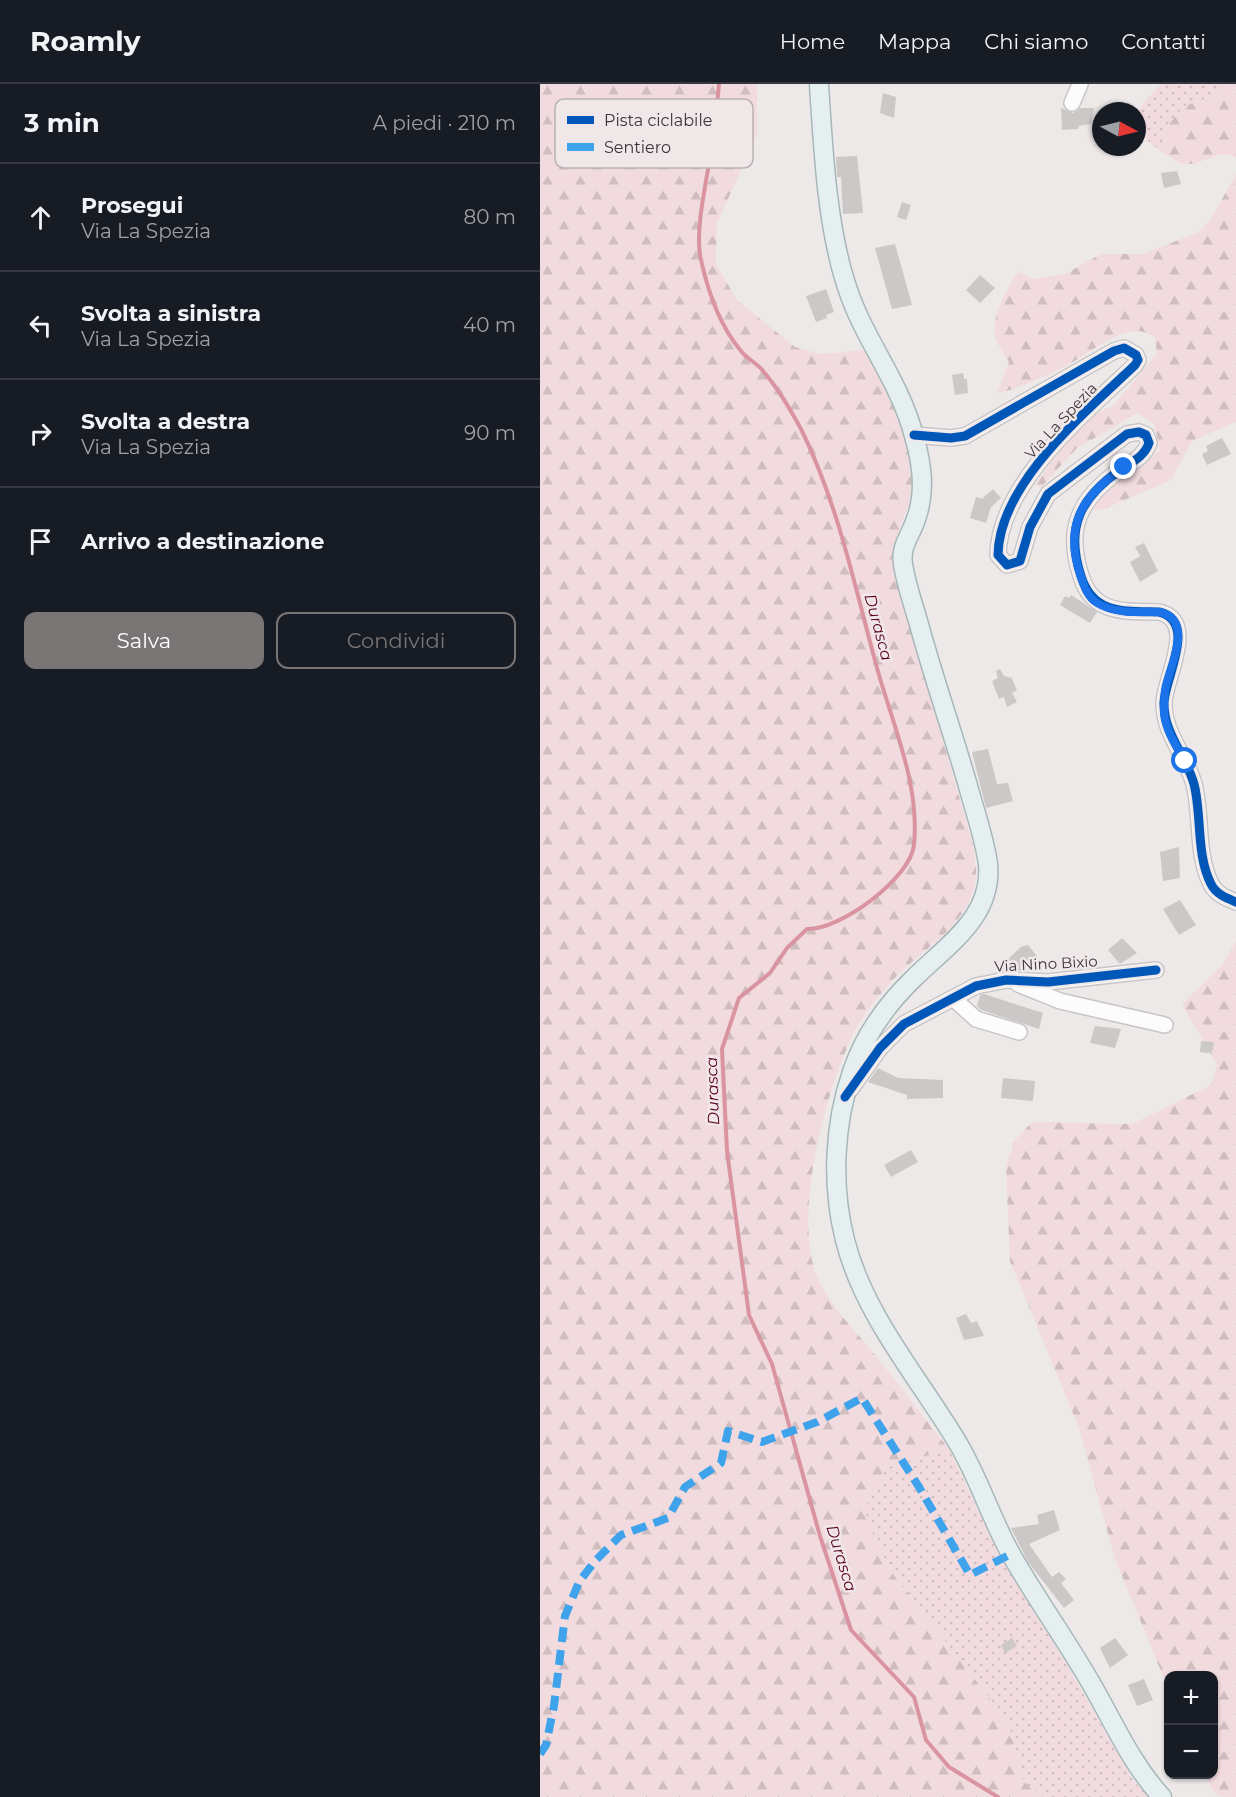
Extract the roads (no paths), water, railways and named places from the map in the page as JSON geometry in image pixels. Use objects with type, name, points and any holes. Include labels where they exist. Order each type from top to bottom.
[{"type":"main road","points":[[819,84],[831,207],[841,266],[849,294],[905,404],[914,435],[923,486],[914,525],[904,543],[903,566],[983,840],[988,881],[984,899],[968,927],[912,979],[870,1032],[853,1068],[838,1127],[836,1166],[843,1234],[857,1279],[960,1447],[1011,1554],[1090,1681],[1138,1767],[1162,1797]]},
{"type":"street","points":[[1072,103],[1080,84]]},
{"type":"street","name":"Via La Spezia","points":[[914,435],[951,438],[965,436],[1114,351],[1124,348],[1137,355],[1138,360],[1135,365],[1071,427],[1028,479],[1002,527],[998,555],[1007,565],[1016,563],[1023,556],[1030,527],[1048,494],[1127,434],[1139,432],[1146,435],[1149,442],[1143,454],[1107,479],[1083,505],[1077,517],[1074,539],[1077,566],[1084,586],[1096,602],[1115,609],[1160,612],[1167,614],[1173,620],[1178,646],[1165,690],[1164,717],[1193,781],[1198,802],[1207,876],[1214,890],[1236,902]]},
{"type":"street","name":"Via Nino Bixio","points":[[1089,968],[1114,975]]},
{"type":"street","name":"Via Nino Bixio","points":[[844,1097],[880,1048],[904,1024],[955,1000],[976,986],[1006,980],[1048,982],[1156,970]]},
{"type":"street","points":[[1006,980],[1060,1001],[1165,1025]]},
{"type":"street","points":[[955,1000],[976,1019],[1019,1032]]},
{"type":"waterway","name":"Durasca","points":[[718,99],[719,84]]},
{"type":"waterway","name":"Durasca","points":[[708,168],[700,221],[699,248],[711,296],[727,331],[743,354],[761,368],[784,400],[815,460],[836,518],[877,668],[904,755],[915,822],[914,845],[910,858],[887,887],[854,912],[837,921],[807,929],[787,948],[770,973],[739,998],[722,1049],[727,1151],[749,1315],[772,1364],[820,1536],[851,1630],[914,1697],[926,1740],[949,1767],[998,1797]]}]
